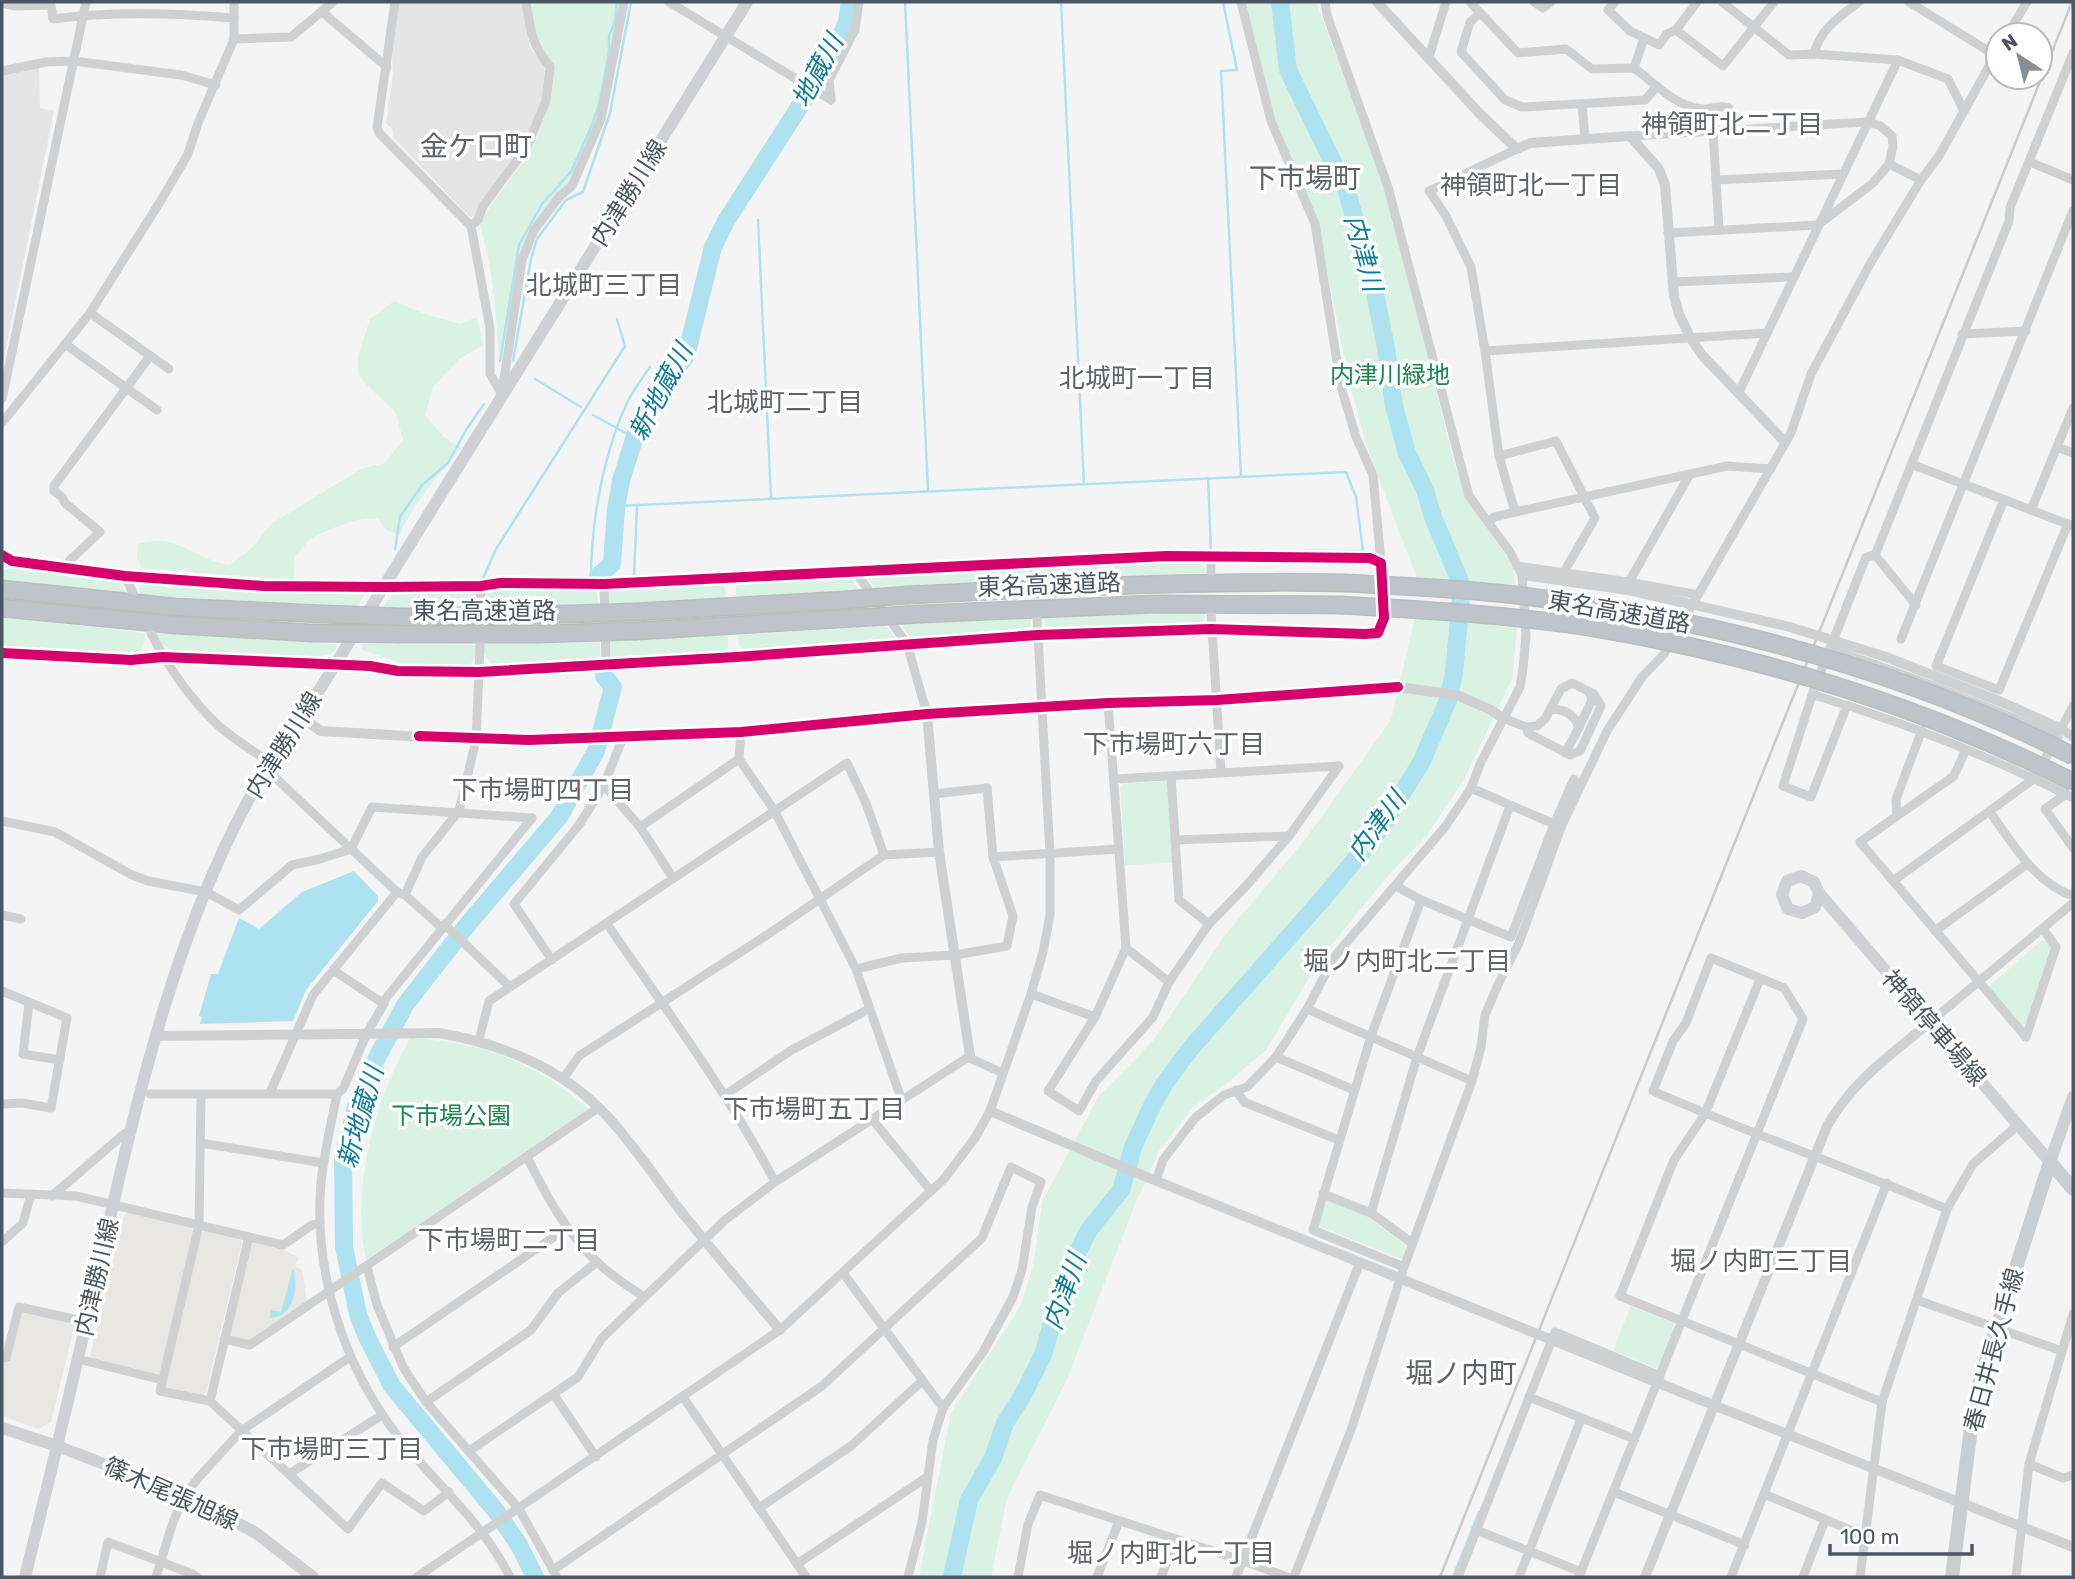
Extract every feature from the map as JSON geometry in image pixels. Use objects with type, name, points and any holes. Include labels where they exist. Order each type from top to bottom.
[{"type":"highway","name":"東名高速道路","points":[[2,589],[175,607],[404,617],[635,612],[1157,583],[1345,583],[1513,594],[1602,607],[1720,631],[1820,657],[1884,678],[2012,728],[2073,756]]},
{"type":"highway","name":"東名高速道路","points":[[2,608],[176,625],[312,633],[399,634],[636,631],[921,614],[1155,604],[1342,605],[1480,615],[1595,628],[1754,662],[1874,698],[1931,719],[2000,748],[2071,792]]},
{"type":"main road","name":"内津勝川線","points":[[25,1577],[113,1203],[156,1036],[184,944],[237,822],[268,766],[302,718],[747,2]]},
{"type":"main road","name":"神領停車場線","points":[[1819,893],[2050,1162]]},
{"type":"main road","points":[[2073,1098],[2050,1162],[2073,1189]]},
{"type":"main road","name":"春日井長久手線","points":[[1952,1577],[1972,1420],[1980,1380],[2050,1162]]},
{"type":"main road","name":"篠木尾張旭線","points":[[2,1428],[185,1495],[256,1533],[313,1577]]},
{"type":"street","points":[[2,399],[86,2]]},
{"type":"street","points":[[2,423],[90,313],[188,153],[234,39],[234,2]]},
{"type":"street","points":[[234,39],[291,37],[332,2]]},
{"type":"street","points":[[395,2],[377,128],[471,226],[490,328],[490,374],[502,394]]},
{"type":"street","points":[[471,226],[478,220],[484,206],[527,147],[546,101],[550,66],[535,47],[526,2]]},
{"type":"street","points":[[502,394],[522,260],[534,230],[560,196],[572,186],[601,119],[624,2]]},
{"type":"street","points":[[669,2],[831,100],[829,80],[855,30],[859,2]]},
{"type":"street","points":[[2,653],[131,660],[163,657],[370,666],[398,671],[480,672],[1038,635],[1212,629],[1378,634],[1384,618],[1373,475],[1356,437],[1341,387],[1315,224],[1271,121],[1241,2]]},
{"type":"street","points":[[1153,1180],[1163,1160],[1195,1118],[1224,1095],[1247,1087],[1276,1057],[1307,1009],[1335,956],[1432,844],[1471,788],[1520,687],[1523,669],[1526,635],[1520,571],[1469,496],[1388,187],[1327,15],[1325,2]]},
{"type":"street","points":[[1377,2],[1480,114],[1517,149]]},
{"type":"street","points":[[1429,57],[1446,2]]},
{"type":"street","points":[[1469,2],[1518,53],[1566,49],[1592,69],[1634,68],[1669,97],[1701,108],[1729,108],[1732,130]]},
{"type":"street","points":[[1534,2],[1543,8],[1551,2]]},
{"type":"street","points":[[1615,2],[1608,9],[1630,31],[1659,45],[1667,34],[1676,30],[1697,2]]},
{"type":"street","points":[[1722,2],[1789,55],[1814,54],[1898,60],[1948,79],[1964,111]]},
{"type":"street","points":[[1676,30],[1723,66],[1774,2]]},
{"type":"street","points":[[1814,54],[1828,26],[1859,2]]},
{"type":"street","points":[[1909,2],[1984,46]]},
{"type":"street","points":[[2015,21],[2027,2]]},
{"type":"street","points":[[2,3],[15,6],[51,5],[53,19],[83,15],[192,14],[234,18]]},
{"type":"street","points":[[322,12],[387,67]]},
{"type":"street","points":[[1480,13],[1470,22],[1461,52],[1505,100],[1522,107],[1645,100],[1657,86]]},
{"type":"street","points":[[1634,68],[1644,38]]},
{"type":"street","points":[[1875,555],[2073,53]]},
{"type":"street","points":[[1739,392],[1898,60]]},
{"type":"street","points":[[2,71],[46,62],[75,61],[181,75],[216,85]]},
{"type":"street","points":[[1294,1577],[1352,1427],[1412,1242],[1472,1081],[1481,1047],[1485,1014],[1519,943],[1562,825],[1608,730],[1642,677],[1664,653],[1771,469],[1791,433],[1811,374],[1870,264],[1921,180],[1939,156],[1984,75]]},
{"type":"street","points":[[1582,104],[1585,139]]},
{"type":"street","points":[[1515,512],[1499,456],[1471,267],[1446,216],[1429,191],[1530,143],[1867,122],[1879,125],[1892,136],[1889,164],[1873,183],[1818,225],[1668,233]]},
{"type":"street","points":[[1713,131],[1719,229]]},
{"type":"street","points":[[1630,136],[1659,169],[1665,186],[1672,282],[1679,314],[1690,337],[1702,355],[1785,442]]},
{"type":"street","points":[[2030,162],[2073,180]]},
{"type":"street","points":[[1889,164],[1921,180]]},
{"type":"street","points":[[1716,180],[1842,174]]},
{"type":"street","points":[[1901,639],[2073,211]]},
{"type":"street","points":[[1672,282],[1793,277]]},
{"type":"street","points":[[90,313],[169,369]]},
{"type":"street","points":[[1962,334],[2026,331]]},
{"type":"street","points":[[1485,351],[1767,333]]},
{"type":"street","points":[[65,344],[156,410]]},
{"type":"street","points":[[68,568],[69,561],[100,532],[65,503],[54,491],[54,486],[150,356]]},
{"type":"street","points":[[2031,510],[2073,408]]},
{"type":"street","points":[[1499,456],[1556,441],[1595,518],[1564,572]]},
{"type":"street","points":[[2057,447],[2073,453]]},
{"type":"street","points":[[1911,464],[2071,525],[1999,691],[1936,666],[2004,500]]},
{"type":"street","points":[[1489,523],[1494,517],[1727,466],[1771,469]]},
{"type":"street","points":[[1629,582],[1690,474]]},
{"type":"street","points":[[2,555],[12,561],[125,576],[264,586],[384,587],[481,586],[500,583],[604,584],[1211,556],[1370,558],[1381,563]]},
{"type":"street","points":[[1875,555],[1916,605]]},
{"type":"street","points":[[1875,555],[1866,557],[1801,727],[1783,786],[1811,797],[1852,706],[1875,664]]},
{"type":"street","points":[[1211,556],[1211,572]]},
{"type":"street","points":[[1034,563],[1035,580]]},
{"type":"street","points":[[855,571],[907,644],[926,714],[939,852],[970,1057]]},
{"type":"street","points":[[1520,571],[1564,572],[1698,595]]},
{"type":"street","points":[[1520,571],[1628,590],[1790,627],[1886,657],[1999,701],[2060,733]]},
{"type":"street","points":[[125,576],[133,593]]},
{"type":"street","points":[[604,584],[606,664]]},
{"type":"street","points":[[480,606],[481,586]]},
{"type":"street","points":[[1211,612],[1221,772]]},
{"type":"street","points":[[417,1577],[780,1330],[931,1191],[962,1158],[990,1111],[1031,994],[1043,951],[1049,915],[1051,854],[1037,618]]},
{"type":"street","points":[[152,633],[163,657],[188,691],[221,727],[268,766],[351,849],[510,988]]},
{"type":"street","points":[[270,1093],[313,995],[401,894],[422,857],[459,811],[476,740],[480,646]]},
{"type":"street","points":[[1830,649],[2073,737]]},
{"type":"street","points":[[302,718],[321,731],[476,740],[741,732],[926,714],[1108,703],[1217,700],[1408,687],[1457,695],[1525,727],[1537,726],[1545,719],[1561,689],[1572,683],[1594,694],[1601,706],[1580,751],[1570,755],[1528,733],[1525,727]]},
{"type":"street","points":[[1565,753],[1592,700],[1588,691]]},
{"type":"street","points":[[1814,695],[1922,730],[2071,792]]},
{"type":"street","points":[[1108,703],[1126,948],[1095,1017],[1048,1091],[1079,1111],[1096,1081],[1153,1017],[1169,982],[1209,924],[1289,836],[1339,766],[1115,779]]},
{"type":"street","points":[[1893,881],[2035,779],[2073,706]]},
{"type":"street","points":[[1550,710],[1568,712],[1577,721],[1579,728]]},
{"type":"street","points":[[1897,816],[1896,799],[1922,730]]},
{"type":"street","points":[[741,732],[739,759],[774,810],[856,969],[901,1098]]},
{"type":"street","points":[[552,960],[514,904],[579,825],[604,785],[620,737]]},
{"type":"street","points":[[1966,749],[1954,776],[1860,842],[2026,1037],[2056,947],[2043,929]]},
{"type":"street","points":[[640,827],[739,759]]},
{"type":"street","points":[[479,1040],[489,1002],[847,763],[866,803],[884,855]]},
{"type":"street","points":[[1171,776],[1179,900],[1209,924]]},
{"type":"street","points":[[1395,886],[1420,900],[1511,937],[1574,779]]},
{"type":"street","points":[[604,785],[640,827],[673,878]]},
{"type":"street","points":[[856,969],[902,958],[955,955],[1007,946],[1013,916],[993,857],[987,788],[934,793]]},
{"type":"street","points":[[1471,788],[1554,824]]},
{"type":"street","points":[[2071,792],[2045,809],[2073,848]]},
{"type":"street","points":[[1371,1213],[1417,1057],[1510,806]]},
{"type":"street","points":[[2,821],[55,832],[130,874],[148,881],[206,892],[239,910],[292,864],[351,849],[372,807],[532,818],[382,1003],[384,1004],[344,1089],[337,1094],[150,1094]]},
{"type":"street","points":[[1990,811],[2026,864],[2058,891],[2073,896]]},
{"type":"street","points":[[1175,840],[1289,836]]},
{"type":"street","points":[[993,857],[1119,849]]},
{"type":"street","points":[[563,1079],[579,1056],[820,900],[884,855],[939,852]]},
{"type":"street","points":[[1935,931],[2026,864]]},
{"type":"street","points":[[1404,1266],[1313,1230],[1371,1036],[1420,900]]},
{"type":"street","points":[[1645,1577],[1827,1126],[1852,1088],[1864,1076],[1979,983],[2073,902]]},
{"type":"street","points":[[2,915],[21,919]]},
{"type":"street","points":[[607,924],[725,1095],[775,1182]]},
{"type":"street","points":[[1126,948],[1169,982]]},
{"type":"street","points":[[1476,1530],[1530,1551],[1580,1575],[1758,1134],[1803,1019],[1784,988],[1711,958],[1686,1023],[1673,1041],[1653,1091],[1705,1114],[1758,1134],[1814,1157],[1887,1183],[1947,1209]]},
{"type":"street","points":[[333,970],[382,1003]]},
{"type":"street","points":[[1759,979],[1705,1114],[1674,1160],[1620,1296],[1882,1402]]},
{"type":"street","points":[[2,991],[67,1018],[51,1108],[22,1103],[2,1104]]},
{"type":"street","points":[[1031,994],[1095,1017]]},
{"type":"street","points":[[29,1003],[23,1054],[60,1060]]},
{"type":"street","points":[[725,1095],[790,1051],[869,1009]]},
{"type":"street","points":[[1307,1009],[1472,1081]]},
{"type":"street","points":[[156,1036],[439,1033],[479,1040],[535,1061],[563,1079],[608,1117],[704,1241],[780,1330]]},
{"type":"street","points":[[970,1057],[1003,1073]]},
{"type":"street","points":[[469,1451],[578,1377],[602,1338],[725,1220],[775,1182],[901,1098],[970,1057]]},
{"type":"street","points":[[1276,1057],[1354,1090]]},
{"type":"street","points":[[1236,1090],[1244,1102],[1339,1140]]},
{"type":"street","points":[[337,1094],[323,1163],[320,1223],[332,1290],[351,1357],[382,1415],[405,1446],[486,1530],[510,1577]]},
{"type":"street","points":[[201,1096],[199,1225],[160,1391],[210,1401],[348,1529],[382,1483],[424,1511],[449,1492]]},
{"type":"street","points":[[225,1339],[250,1345],[598,1108]]},
{"type":"street","points":[[990,1111],[1153,1180],[2073,1547]]},
{"type":"street","points":[[871,1118],[931,1191]]},
{"type":"street","points":[[1860,1577],[1882,1402],[1947,1209],[1973,1164],[2018,1125]]},
{"type":"street","points":[[52,1196],[124,1134],[132,1131]]},
{"type":"street","points":[[201,1143],[323,1163]]},
{"type":"street","points":[[527,1157],[548,1201],[567,1228],[597,1262],[644,1297]]},
{"type":"street","points":[[365,1268],[393,1347],[403,1367],[426,1402],[516,1511],[555,1573],[822,1385],[982,1238],[1011,1167],[1041,1182],[1032,1207],[1022,1270],[1013,1297],[983,1352],[943,1408],[933,1440],[922,1522],[909,1573],[898,1577]]},
{"type":"street","points":[[1731,1577],[1887,1183]]},
{"type":"street","points":[[2,1193],[76,1196],[283,1245],[312,1225],[320,1223]]},
{"type":"street","points":[[2,1242],[23,1223],[31,1194]]},
{"type":"street","points":[[1323,1194],[1371,1213],[1412,1242]]},
{"type":"street","points":[[393,1347],[567,1228]]},
{"type":"street","points":[[210,1401],[249,1237]]},
{"type":"street","points":[[426,1402],[531,1330],[558,1293],[597,1262]]},
{"type":"street","points":[[1236,1577],[1360,1262]]},
{"type":"street","points":[[844,1273],[943,1408]]},
{"type":"street","points":[[1917,1300],[2062,1350]]},
{"type":"street","points":[[2,1357],[6,1358],[19,1307],[87,1322]]},
{"type":"street","points":[[2016,1577],[2029,1464],[2073,1314]]},
{"type":"street","points":[[1458,1577],[1555,1332],[1660,1376]]},
{"type":"street","points":[[156,1577],[159,1560],[185,1495],[241,1431],[351,1357]]},
{"type":"street","points":[[86,1361],[162,1380]]},
{"type":"street","points":[[759,1508],[850,1446],[922,1381]]},
{"type":"street","points":[[554,1395],[596,1457]]},
{"type":"street","points":[[683,1397],[806,1577]]},
{"type":"street","points":[[1529,1397],[1635,1440]]},
{"type":"street","points":[[289,1474],[382,1415]]},
{"type":"street","points":[[1519,1577],[1581,1419]]},
{"type":"street","points":[[2029,1464],[2063,1478],[2073,1475]]},
{"type":"street","points":[[797,1564],[927,1477]]},
{"type":"street","points":[[1614,1492],[1745,1545]]},
{"type":"street","points":[[1765,1494],[1865,1536]]},
{"type":"street","points":[[1018,1577],[1028,1524],[1040,1495],[1287,1577]]},
{"type":"street","points":[[1803,1577],[1825,1520]]},
{"type":"street","points":[[1097,1577],[1119,1521]]},
{"type":"street","points":[[1161,1577],[1176,1539]]},
{"type":"street","points":[[100,1577],[108,1542],[197,1577]]},
{"type":"shaded area","points":[[399,2],[522,2],[530,48],[545,67],[542,101],[524,144],[481,203],[475,216],[470,217],[393,137],[393,130],[386,123]]},
{"type":"shaded area","points":[[39,67],[40,108],[54,111],[2,368],[2,73]]},
{"type":"shaded area","points":[[128,1213],[191,1228],[201,1233],[205,1231],[240,1240],[242,1243],[206,1392],[203,1395],[167,1389],[155,1375],[93,1360],[90,1356],[124,1215]]},
{"type":"shaded area","points":[[255,1243],[284,1250],[299,1258],[295,1266],[302,1270],[307,1301],[253,1340],[249,1340],[232,1336],[230,1332],[252,1245]]},
{"type":"shaded area","points":[[24,1312],[72,1323],[74,1327],[51,1422],[38,1429],[2,1416],[2,1361],[9,1363],[21,1314]]},
{"type":"green space","points":[[533,2],[620,2],[596,125],[569,182],[541,212],[526,237],[518,258],[502,356],[499,358],[491,275],[480,226],[531,149],[547,109],[554,65],[536,36],[532,19]]},
{"type":"green space","name":"内津川緑地","points":[[1244,2],[1316,2],[1385,188],[1454,462],[1466,498],[1513,566],[1515,586],[1417,578],[1367,447],[1350,385],[1317,221],[1271,112]]},
{"type":"green space","points":[[394,301],[460,324],[477,317],[483,345],[459,359],[433,387],[425,415],[444,437],[461,448],[419,500],[399,535],[386,530],[378,518],[357,520],[330,529],[311,538],[295,556],[293,580],[142,568],[137,557],[138,544],[152,541],[175,544],[230,565],[252,548],[271,524],[361,469],[385,463],[403,440],[396,413],[358,374],[358,356],[370,319]]},
{"type":"green space","points":[[1194,559],[1203,566],[1206,573],[1041,579],[1043,569],[1050,564]]},
{"type":"green space","points":[[1020,566],[1026,569],[1029,580],[875,589],[868,579],[871,574]]},
{"type":"green space","points":[[10,568],[106,576],[120,583],[126,594],[2,580],[2,571]]},
{"type":"green space","points":[[849,576],[859,590],[736,598],[736,586],[744,581]]},
{"type":"green space","points":[[146,581],[276,592],[318,589],[365,593],[358,607],[138,595]]},
{"type":"green space","points":[[720,583],[725,589],[726,598],[608,604],[609,586]]},
{"type":"green space","points":[[493,587],[596,587],[599,604],[483,607],[485,593]]},
{"type":"green space","points":[[427,588],[469,588],[475,594],[477,607],[383,607],[392,595]]},
{"type":"green space","points":[[1206,612],[1197,626],[1054,630],[1048,627],[1042,617]]},
{"type":"green space","points":[[2,617],[145,633],[146,641],[139,653],[132,656],[2,647]]},
{"type":"green space","points":[[1415,617],[1517,628],[1512,679],[1463,781],[1426,836],[1386,878],[1328,949],[1266,1050],[1192,1108],[1159,1151],[1136,1202],[1067,1379],[1007,1498],[991,1577],[919,1577],[951,1413],[1021,1305],[1034,1262],[1042,1202],[1098,1097],[1153,1041],[1225,935],[1304,841],[1391,720]]},
{"type":"green space","points":[[1031,618],[1031,626],[1023,632],[916,639],[909,636],[901,624]]},
{"type":"green space","points":[[886,626],[895,638],[893,640],[744,651],[739,646],[738,635]]},
{"type":"green space","points":[[156,633],[336,644],[336,650],[325,655],[286,659],[177,653],[162,644]]},
{"type":"green space","points":[[728,635],[728,648],[723,652],[614,659],[610,654],[610,641]]},
{"type":"green space","points":[[600,642],[598,660],[492,665],[484,653],[484,644]]},
{"type":"green space","points":[[360,644],[477,645],[476,656],[470,665],[400,664],[362,650]]},
{"type":"green space","points":[[1169,781],[1174,863],[1125,865],[1120,787],[1123,784]]},
{"type":"green space","points":[[2041,941],[2046,941],[2052,949],[2028,1023],[2021,1025],[1990,989],[1990,985]]},
{"type":"green space","name":"下市場公園","points":[[410,1038],[460,1044],[506,1057],[548,1078],[588,1109],[366,1260],[361,1203],[369,1146],[386,1090]]},
{"type":"green space","points":[[1328,1200],[1365,1215],[1406,1245],[1402,1259],[1321,1227],[1319,1224]]},
{"type":"green space","points":[[1631,1306],[1674,1323],[1675,1327],[1660,1366],[1656,1368],[1613,1350]]},
{"type":"water","points":[[354,871],[378,896],[378,901],[306,990],[293,1021],[200,1024],[202,1017],[199,1016],[211,974],[218,974],[239,918],[259,929],[302,892]]},
{"type":"water","points":[[293,1268],[293,1300],[285,1312],[270,1318],[271,1310],[281,1312]]},
{"type":"waterway","points":[[500,361],[519,245],[542,204],[571,172],[592,125],[599,105],[617,2]]},
{"type":"waterway","points":[[513,361],[537,239],[566,200],[583,192],[610,113],[631,2]]},
{"type":"waterway","name":"新地蔵川","points":[[598,576],[612,564],[621,481],[639,423],[653,397],[686,356],[713,247],[726,221],[836,50],[847,21],[850,2]]},
{"type":"waterway","points":[[905,2],[928,490]]},
{"type":"waterway","points":[[1061,2],[1084,484]]},
{"type":"waterway","points":[[1223,2],[1237,70],[1221,71],[1241,476]]},
{"type":"waterway","name":"内津川","points":[[952,1577],[969,1500],[993,1458],[1005,1423],[1043,1355],[1062,1288],[1079,1249],[1089,1230],[1121,1190],[1133,1147],[1153,1104],[1191,1048],[1331,889],[1380,829],[1422,761],[1448,700],[1454,673],[1462,586],[1433,517],[1425,490],[1407,453],[1394,406],[1371,274],[1346,189],[1288,70],[1280,2]]},
{"type":"waterway","points":[[758,220],[771,497]]},
{"type":"waterway","points":[[483,578],[496,549],[625,346],[617,319]]},
{"type":"waterway","points":[[637,506],[634,577],[591,578],[593,533],[606,463],[629,399],[650,367]]},
{"type":"waterway","points":[[535,379],[581,407]]},
{"type":"waterway","points":[[395,549],[400,517],[422,485],[448,463],[484,404]]},
{"type":"waterway","points":[[593,415],[635,438]]},
{"type":"waterway","points":[[617,506],[1346,472],[1356,497],[1363,551],[1171,551],[634,577]]},
{"type":"waterway","points":[[1208,478],[1211,550]]},
{"type":"waterway","name":"新地蔵川","points":[[535,1577],[519,1545],[496,1511],[392,1386],[367,1337],[358,1314],[344,1247],[343,1158],[356,1107],[372,1067],[405,1005],[468,924],[559,817],[596,751],[613,687],[604,676]]},
{"type":"waterway","points":[[1453,1577],[1479,1512]]},
{"type":"railway","points":[[1440,1577],[2072,2]]},
{"type":"cycle path","points":[[2,555],[12,561],[125,576],[264,586],[384,587],[481,586],[500,583],[604,584],[1166,556],[1370,558],[1381,563],[1384,618],[1378,633],[1365,634],[1211,629],[1038,635],[479,672],[398,671],[370,666],[163,657],[131,660],[2,653]]},
{"type":"cycle path","points":[[419,736],[529,740],[741,732],[927,714],[1108,703],[1217,700],[1398,687]]},
{"type":"district","name":"神領町北二丁目","points":[[1732,124]]},
{"type":"district","name":"金ケ口町","points":[[476,146]]},
{"type":"district","name":"下市場町","points":[[1305,178]]},
{"type":"district","name":"神領町北一丁目","points":[[1531,185]]},
{"type":"district","name":"北城町三丁目","points":[[604,285]]},
{"type":"district","name":"北城町一丁目","points":[[1137,378]]},
{"type":"district","name":"北城町二丁目","points":[[785,402]]},
{"type":"district","name":"下市場町六丁目","points":[[1174,744]]},
{"type":"district","name":"下市場町四丁目","points":[[543,790]]},
{"type":"district","name":"堀ノ内町北二丁目","points":[[1407,961]]},
{"type":"district","name":"下市場町五丁目","points":[[814,1109]]},
{"type":"district","name":"下市場町二丁目","points":[[509,1240]]},
{"type":"district","name":"堀ノ内町三丁目","points":[[1761,1261]]},
{"type":"district","name":"堀ノ内町","points":[[1461,1373]]},
{"type":"district","name":"下市場町三丁目","points":[[332,1449]]},
{"type":"district","name":"堀ノ内町北一丁目","points":[[1171,1553]]},
{"type":"water label","name":"地蔵川","points":[[818,71]]}]
